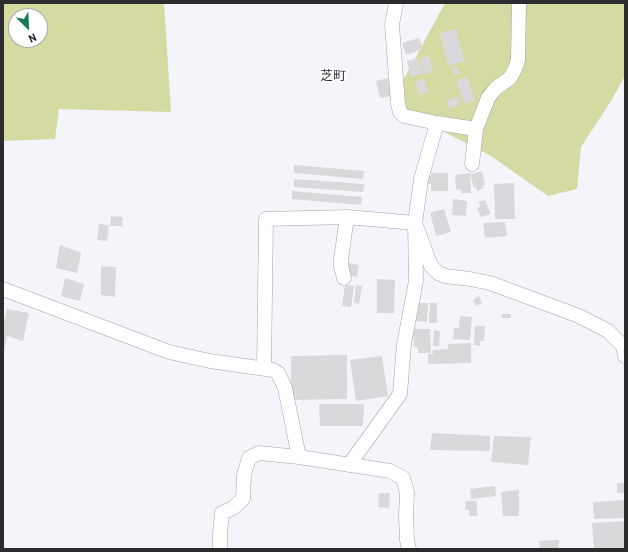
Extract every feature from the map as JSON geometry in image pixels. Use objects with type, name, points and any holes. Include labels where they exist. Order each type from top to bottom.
[{"type":"street","points":[[396,3],[392,25],[398,104],[400,112],[404,116],[476,129]]},
{"type":"street","points":[[472,164],[476,129],[488,98],[496,88],[510,78],[518,60],[519,3]]},
{"type":"street","points":[[349,464],[400,394],[404,344],[416,281],[415,223],[421,179],[437,123]]},
{"type":"street","points":[[264,368],[266,219],[347,217],[415,223]]},
{"type":"street","points":[[344,278],[341,259],[347,217]]},
{"type":"street","points":[[415,223],[431,266],[438,273],[445,276],[490,283],[579,316],[608,331],[623,346],[625,356]]},
{"type":"street","points":[[3,289],[168,352],[210,361],[273,370],[278,373],[285,388],[299,458]]},
{"type":"street","points":[[220,549],[222,513],[233,508],[243,499],[244,475],[248,458],[259,453],[349,464],[390,471],[403,478],[407,492],[406,516],[409,549]]},
{"type":"green space","points":[[3,3],[164,3],[171,112],[59,109],[55,139],[3,141]]},
{"type":"green space","points":[[445,3],[625,3],[625,76],[611,101],[581,147],[577,189],[548,196],[491,156],[407,113],[398,90]]},
{"type":"building","points":[[455,29],[465,61],[449,66],[439,34]]},
{"type":"building","points":[[419,38],[423,49],[406,55],[402,43]]},
{"type":"building","points":[[429,56],[433,72],[424,74],[420,58]]},
{"type":"building","points":[[418,58],[423,74],[411,77],[407,61]]},
{"type":"building","points":[[457,66],[460,74],[455,76],[452,68]]},
{"type":"building","points":[[467,77],[475,100],[464,104],[456,81]]},
{"type":"building","points":[[388,78],[391,96],[380,98],[376,81]]},
{"type":"building","points":[[424,79],[428,92],[420,96],[415,82]]},
{"type":"building","points":[[457,96],[460,104],[449,109],[446,101]]},
{"type":"building","points":[[294,165],[364,171],[363,179],[294,173]]},
{"type":"building","points":[[482,171],[485,185],[477,191],[476,187],[474,188],[470,174]]},
{"type":"building","points":[[431,173],[448,173],[448,191],[431,191],[431,184],[427,184],[426,176],[431,176]]},
{"type":"building","points":[[470,173],[471,193],[461,193],[461,189],[456,190],[455,175]]},
{"type":"building","points":[[294,179],[364,184],[363,192],[294,187]]},
{"type":"building","points":[[514,183],[515,219],[495,219],[494,184]]},
{"type":"building","points":[[292,191],[362,197],[361,205],[292,199]]},
{"type":"building","points":[[453,199],[467,201],[466,216],[452,215]]},
{"type":"building","points":[[485,200],[491,214],[481,217],[477,208],[480,207],[479,202]]},
{"type":"building","points":[[444,209],[451,232],[436,236],[430,213]]},
{"type":"building","points":[[111,216],[123,217],[122,226],[110,226]]},
{"type":"building","points":[[505,222],[507,236],[485,238],[483,223]]},
{"type":"building","points":[[99,224],[109,225],[107,241],[97,240]]},
{"type":"building","points":[[60,245],[81,253],[77,273],[56,268]]},
{"type":"building","points":[[348,263],[359,265],[357,277],[346,275]]},
{"type":"building","points":[[101,266],[116,267],[115,297],[101,295]]},
{"type":"building","points":[[65,278],[84,284],[80,301],[61,296]]},
{"type":"building","points":[[377,279],[395,280],[394,313],[377,313]]},
{"type":"building","points":[[345,285],[354,286],[351,307],[342,306]]},
{"type":"building","points":[[356,285],[362,286],[359,304],[354,303]]},
{"type":"building","points":[[479,296],[482,303],[476,306],[473,300]]},
{"type":"building","points":[[417,303],[428,303],[427,322],[416,321]]},
{"type":"building","points":[[430,303],[437,303],[437,323],[429,323]]},
{"type":"building","points":[[7,309],[29,313],[23,341],[7,336],[4,352],[3,326]]},
{"type":"building","points":[[502,314],[511,314],[511,318],[502,318]]},
{"type":"building","points":[[460,316],[472,317],[470,340],[453,339],[454,328],[459,328]]},
{"type":"building","points":[[475,326],[485,326],[484,341],[480,341],[480,346],[474,345]]},
{"type":"building","points":[[413,329],[430,329],[431,353],[418,353],[418,348],[414,346]]},
{"type":"building","points":[[434,330],[440,331],[439,346],[433,346]]},
{"type":"building","points":[[471,343],[471,363],[428,364],[428,354],[433,354],[432,350],[448,349],[448,344]]},
{"type":"building","points":[[347,355],[347,399],[291,400],[291,356]]},
{"type":"building","points":[[382,356],[388,396],[356,401],[350,360]]},
{"type":"building","points":[[319,404],[364,404],[363,426],[320,426]]},
{"type":"building","points":[[432,433],[490,436],[490,451],[430,450]]},
{"type":"building","points":[[494,436],[531,437],[528,465],[491,462]]},
{"type":"building","points":[[617,483],[625,483],[625,493],[617,493]]},
{"type":"building","points":[[495,486],[496,496],[471,499],[470,489]]},
{"type":"building","points":[[519,490],[519,516],[503,516],[501,492]]},
{"type":"building","points":[[379,493],[390,493],[389,508],[378,507]]},
{"type":"building","points":[[625,500],[625,518],[594,519],[593,502]]},
{"type":"building","points":[[466,501],[477,501],[477,516],[469,516],[469,510],[465,510]]},
{"type":"building","points":[[625,521],[625,548],[594,549],[592,523]]},
{"type":"building","points":[[559,540],[559,549],[540,549],[539,541]]},
{"type":"district","name":"芝町","points":[[333,76]]}]
